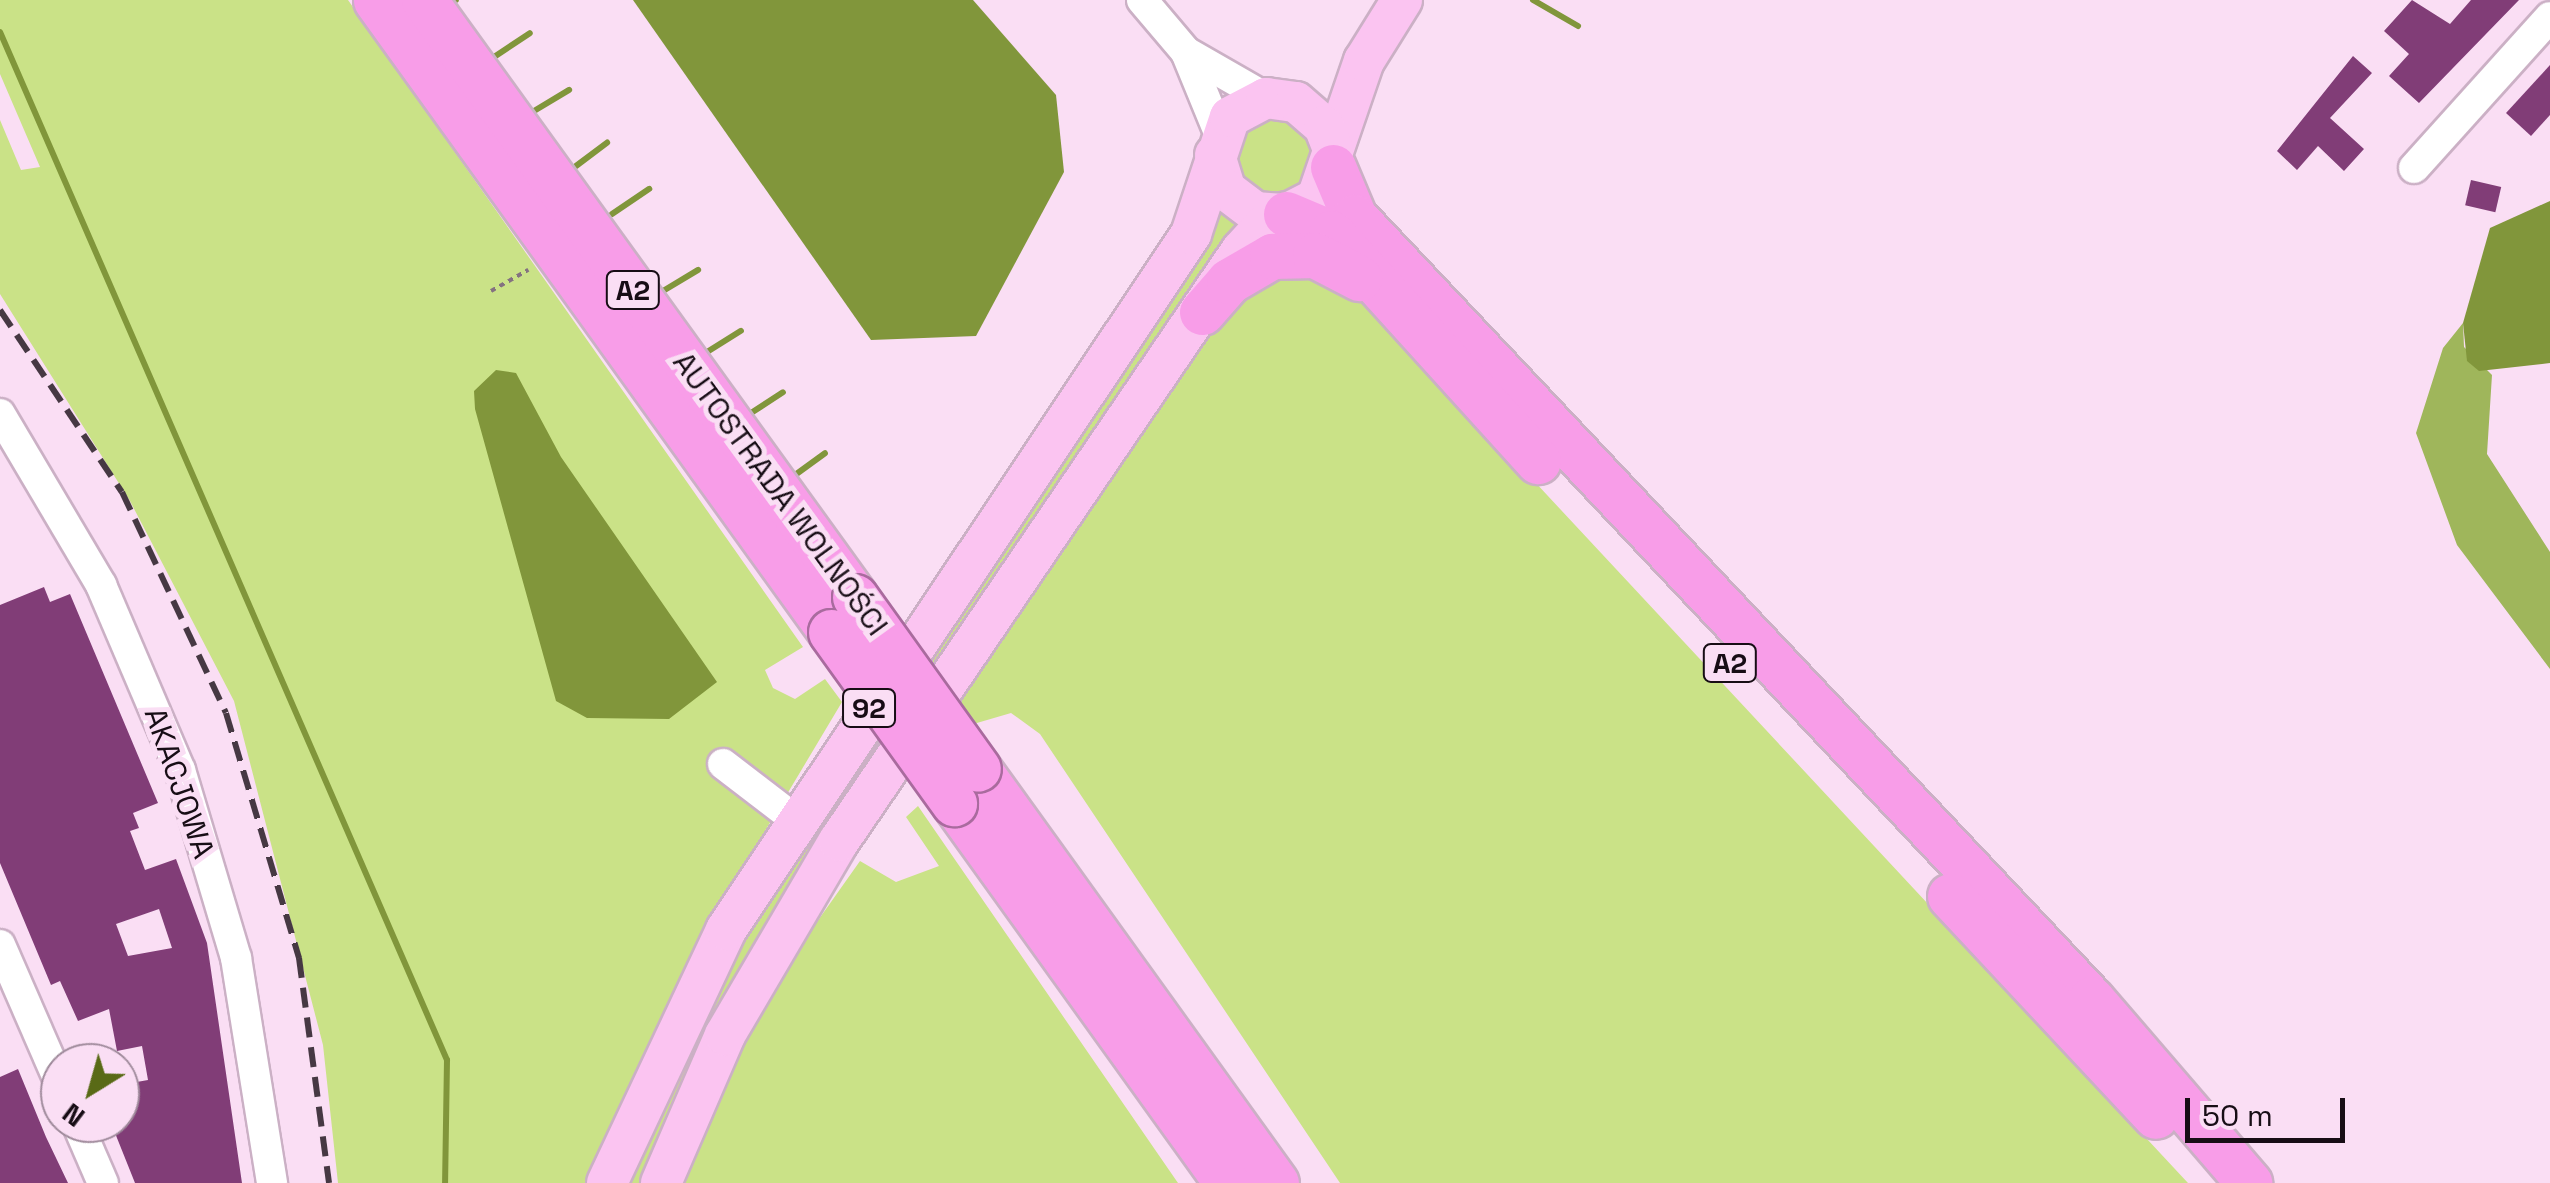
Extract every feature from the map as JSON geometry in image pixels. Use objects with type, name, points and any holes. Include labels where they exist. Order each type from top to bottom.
[{"type":"highway","name":"AUTOSTRADA WOLNOŚCI","points":[[376,0],[843,614]]},
{"type":"highway","name":"AUTOSTRADA WOLNOŚCI","points":[[424,0],[843,614],[966,786],[1276,1183]]},
{"type":"highway","name":"A2","points":[[1333,158],[1354,217],[2091,999],[2250,1183]]},
{"type":"highway","name":"A2","points":[[1280,215],[1331,232],[1381,294],[2213,1183]]},
{"type":"highway","name":"A2","points":[[1202,312],[1245,269],[1290,254],[1329,260],[1381,294]]},
{"type":"highway","name":"AUTOSTRADA WOLNOŚCI","points":[[966,786],[1226,1183]]},
{"type":"highway","name":"A2","points":[[1186,1127],[1207,1183]]},
{"type":"main road","name":"92","points":[[661,1183],[725,1035],[830,856],[1202,312],[1280,215],[1317,198],[1364,61],[1402,0]]},
{"type":"main road","name":"92","points":[[607,1183],[668,1039],[796,820],[1190,234],[1218,145],[1246,105],[1281,100],[1364,61]]},
{"type":"main road","points":[[1281,100],[1324,126],[1333,158]]},
{"type":"main road","points":[[1218,145],[1239,204],[1280,215]]},
{"type":"street","points":[[1142,0],[1186,52],[1218,145]]},
{"type":"street","points":[[2414,168],[2550,17]]},
{"type":"street","points":[[1186,52],[1281,100]]},
{"type":"street","name":"AKACJOWA","points":[[0,414],[102,586],[180,770],[236,958],[272,1183]]},
{"type":"street","points":[[723,764],[796,820]]},
{"type":"street","points":[[0,945],[43,1043]]},
{"type":"street","points":[[86,1143],[103,1183]]},
{"type":"path","points":[[491,291],[532,268]]},
{"type":"shaded area","points":[[0,0],[348,0],[803,647],[765,670],[773,688],[795,699],[825,679],[842,702],[703,935],[591,1183],[338,1183],[323,1045],[234,701],[130,501],[0,294],[0,120],[21,170],[40,167],[0,74]]},
{"type":"shaded area","points":[[633,0],[973,0],[1056,95],[1064,172],[976,336],[871,340]]},
{"type":"shaded area","points":[[1275,119],[1290,122],[1302,131],[1311,143],[1311,173],[1302,185],[1290,194],[1275,197],[1260,194],[1248,185],[1239,173],[1236,158],[1239,143],[1248,131],[1260,122]]},
{"type":"shaded area","points":[[2550,201],[2550,363],[2479,371],[2467,361],[2463,323],[2490,228]]},
{"type":"shaded area","points":[[1219,208],[1249,228],[1043,528],[650,1183],[615,1183],[675,1042]]},
{"type":"shaded area","points":[[1283,269],[1347,286],[1384,320],[2188,1183],[1340,1183],[1040,734],[1011,713],[970,725],[953,704],[1211,327],[1242,290]]},
{"type":"shaded area","points":[[2463,323],[2464,347],[2492,375],[2487,454],[2550,552],[2550,669],[2457,545],[2416,433],[2443,348]]},
{"type":"shaded area","points":[[496,370],[516,373],[561,457],[717,682],[669,719],[587,718],[556,701],[475,409],[474,391]]},
{"type":"shaded area","points":[[918,806],[1178,1183],[679,1183],[712,1100],[790,960],[860,861],[896,882],[939,866],[906,817]]},
{"type":"building","points":[[2412,0],[2450,24],[2471,0],[2519,0],[2419,103],[2389,76],[2409,54],[2384,31]]},
{"type":"building","points":[[2353,56],[2372,73],[2330,118],[2364,149],[2344,171],[2318,146],[2297,170],[2277,151]]},
{"type":"building","points":[[2550,65],[2550,115],[2531,136],[2506,113]]},
{"type":"building","points":[[2471,180],[2501,187],[2495,212],[2465,205]]},
{"type":"building","points":[[44,587],[50,602],[70,594],[158,803],[133,813],[139,828],[130,831],[145,870],[176,859],[207,943],[242,1183],[135,1183],[119,1143],[140,1143],[140,1081],[148,1080],[142,1046],[115,1043],[109,1009],[78,1021],[60,981],[51,985],[0,863],[0,605]],"holes":[[[159,909],[172,948],[128,956],[116,924]]]},
{"type":"building","points":[[18,1069],[40,1122],[40,1143],[49,1143],[68,1183],[0,1183],[0,1077]]},
{"type":"waterway","points":[[1533,0],[1578,26]]},
{"type":"waterway","points":[[0,32],[447,1060],[445,1183]]},
{"type":"waterway","points":[[494,57],[530,33]]},
{"type":"waterway","points":[[534,111],[569,90]]},
{"type":"waterway","points":[[576,166],[607,143]]},
{"type":"waterway","points":[[612,214],[649,189]]},
{"type":"waterway","points":[[663,291],[698,270]]},
{"type":"waterway","points":[[707,352],[741,331]]},
{"type":"waterway","points":[[751,413],[783,392]]},
{"type":"waterway","points":[[795,475],[825,453]]},
{"type":"railway","points":[[0,310],[122,492],[226,713],[299,958],[329,1183]]}]
